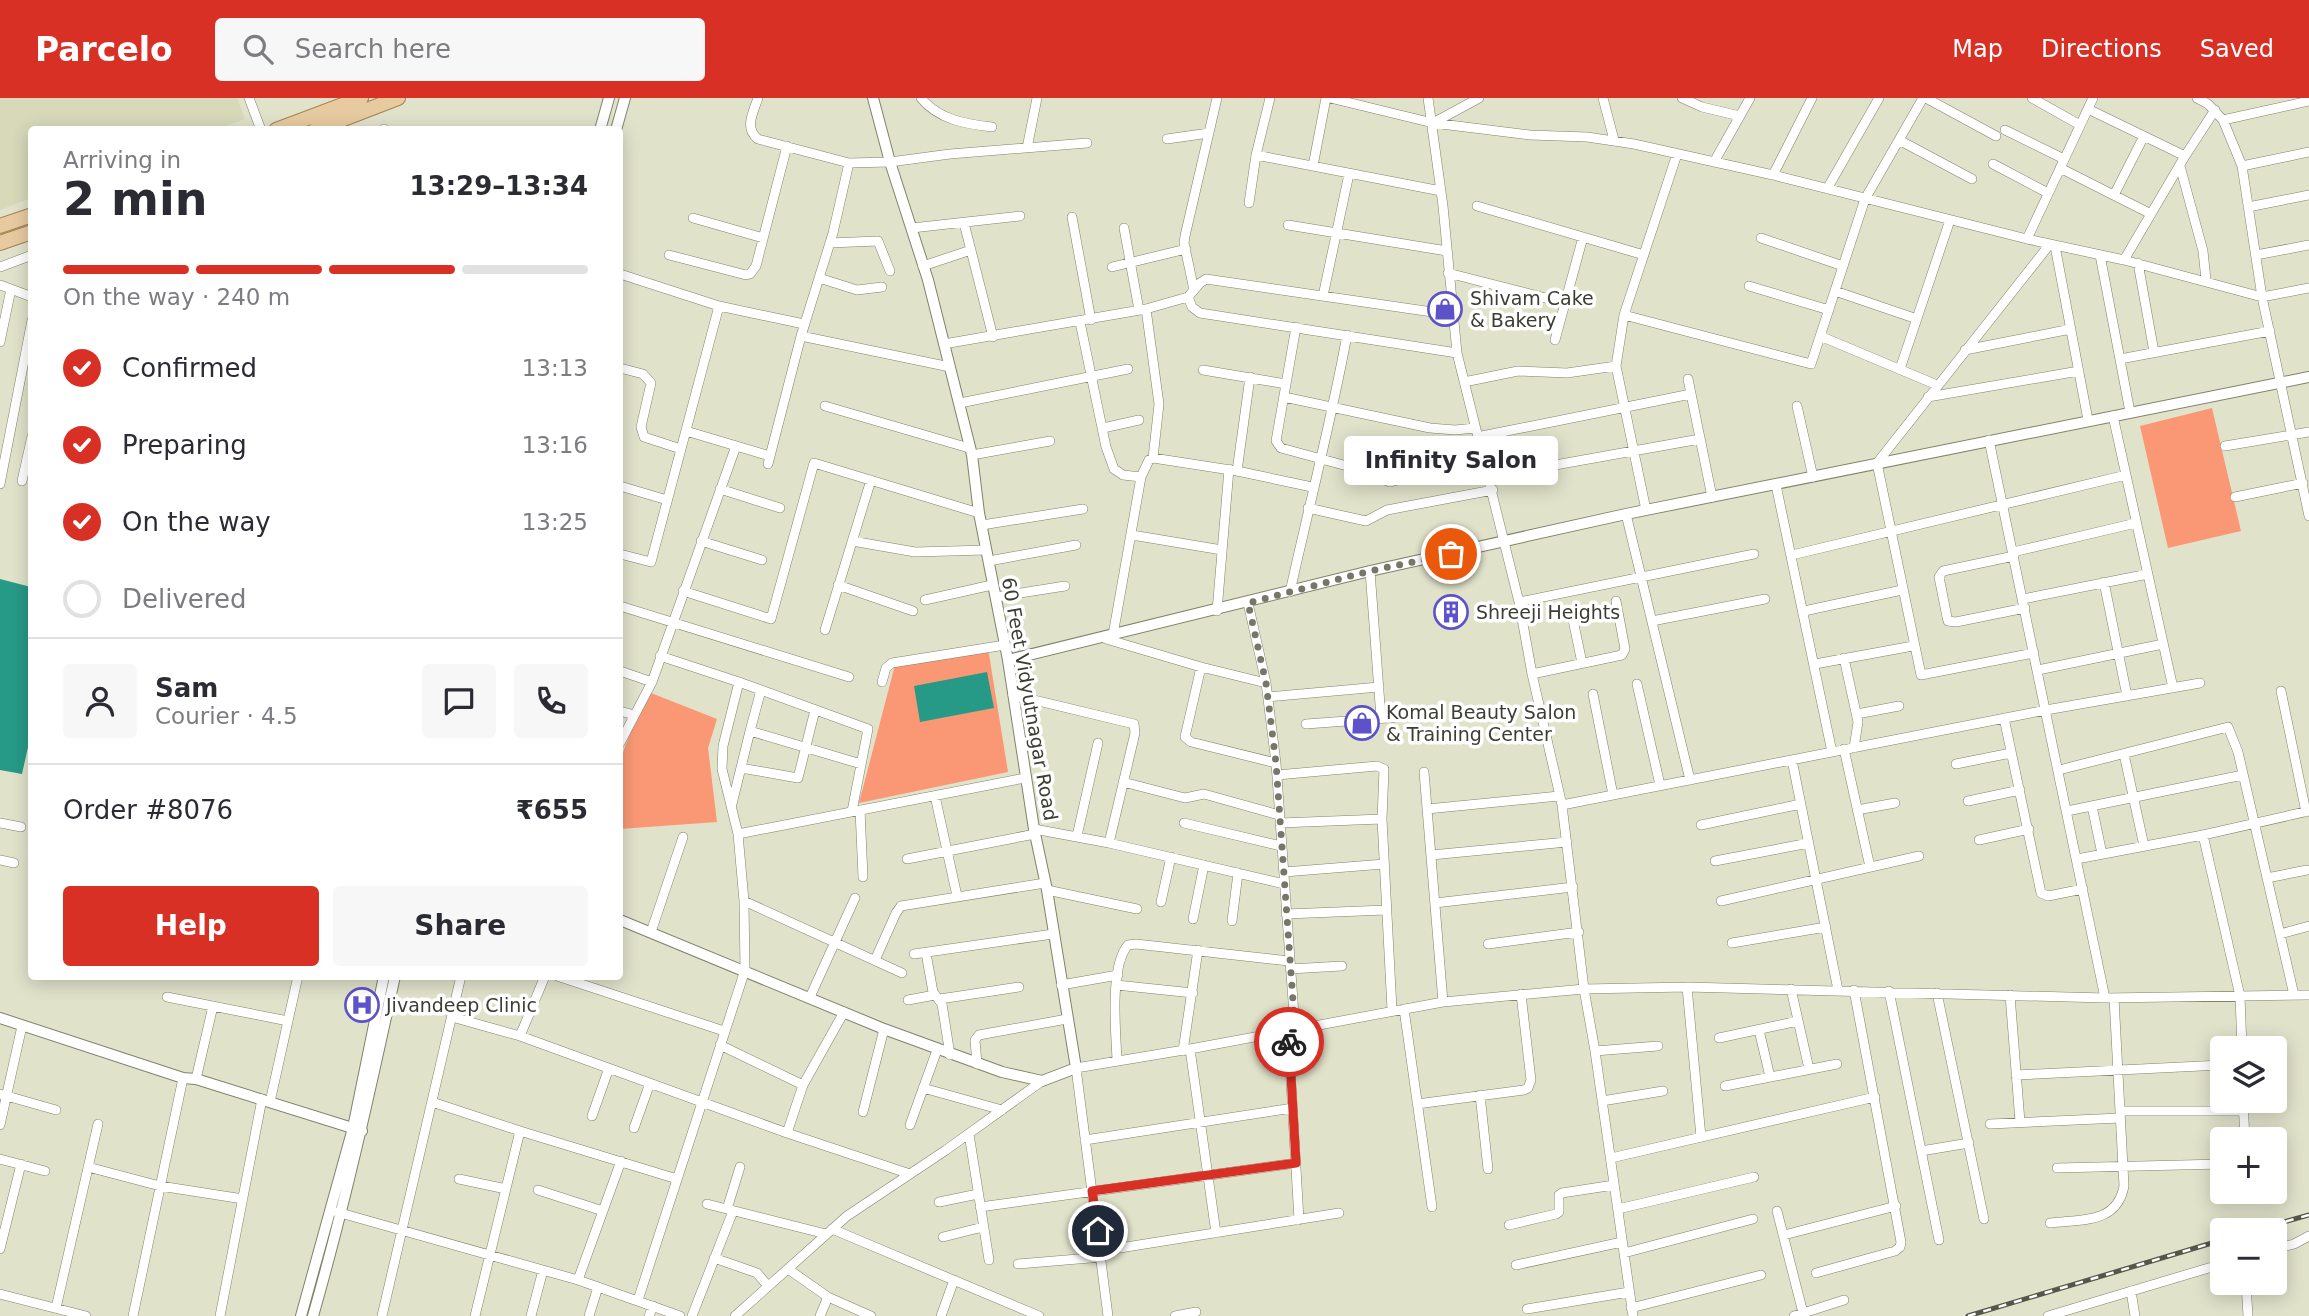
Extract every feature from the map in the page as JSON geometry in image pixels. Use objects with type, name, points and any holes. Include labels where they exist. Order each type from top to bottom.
[{"type":"main road","points":[[286,126],[361,98]]},
{"type":"main road","points":[[325,126],[398,98]]},
{"type":"main road","points":[[0,226],[28,216]]},
{"type":"main road","points":[[0,243],[28,233]]},
{"type":"street","points":[[249,98],[260,126]]},
{"type":"street","points":[[601,126],[609,98]]},
{"type":"street","points":[[617,126],[625,98]]},
{"type":"street","points":[[758,98],[749,128],[758,139],[849,163],[890,162],[1087,143]]},
{"type":"street","name":"60 Feet Vidyutnagar Road","points":[[873,98],[923,266],[971,451],[980,519],[1008,660],[1025,778],[1076,1068],[1108,1316]]},
{"type":"street","points":[[921,98],[950,120],[992,127]]},
{"type":"street","points":[[1027,148],[1037,98]]},
{"type":"street","points":[[1217,98],[1185,236],[1192,307],[1200,313],[1457,353]]},
{"type":"street","points":[[1249,203],[1256,155],[1270,98]]},
{"type":"street","points":[[1313,166],[1328,98],[1433,123],[1530,135],[1614,140],[1773,175],[2027,239],[2138,263],[2262,297],[2309,288]]},
{"type":"street","points":[[1428,98],[1441,191],[1457,353],[1493,490],[1561,801],[1584,989],[1632,1312],[1761,1275]]},
{"type":"street","points":[[1433,123],[1479,98]]},
{"type":"street","points":[[1602,98],[1614,140]]},
{"type":"street","points":[[1682,98],[1702,107],[1740,116]]},
{"type":"street","points":[[1714,162],[1750,98]]},
{"type":"street","points":[[1773,175],[1812,98]]},
{"type":"street","points":[[1827,189],[1879,98]]},
{"type":"street","points":[[1623,315],[1811,364],[1865,198],[1924,98],[1996,136]]},
{"type":"street","points":[[2032,98],[2080,125]]},
{"type":"street","points":[[2027,239],[2093,98]]},
{"type":"street","points":[[2197,98],[2213,104],[2224,120],[2242,166],[2262,297],[2309,513]]},
{"type":"street","points":[[2224,120],[2309,101]]},
{"type":"street","points":[[2124,260],[2213,104]]},
{"type":"street","points":[[2088,109],[2185,156]]},
{"type":"street","points":[[2005,130],[2151,214]]},
{"type":"street","points":[[1167,139],[1209,133]]},
{"type":"street","points":[[2114,195],[2144,136]]},
{"type":"street","points":[[1899,140],[1972,179]]},
{"type":"street","points":[[669,255],[750,274],[756,266],[787,146]]},
{"type":"street","points":[[2242,166],[2309,152]]},
{"type":"street","points":[[1646,510],[1616,366],[1623,315],[1677,154]]},
{"type":"street","points":[[1256,155],[1441,191]]},
{"type":"street","points":[[686,431],[736,446],[769,460],[804,324],[830,243],[849,163]]},
{"type":"street","points":[[1993,164],[2049,193]]},
{"type":"street","points":[[2180,166],[2203,251],[2206,280]]},
{"type":"street","points":[[1323,296],[1349,174]]},
{"type":"street","points":[[2248,207],[2309,195]]},
{"type":"street","points":[[1476,206],[1644,254]]},
{"type":"street","points":[[912,228],[1020,216]]},
{"type":"street","points":[[1072,217],[1091,320]]},
{"type":"street","points":[[693,218],[763,238]]},
{"type":"street","points":[[1900,369],[1950,220]]},
{"type":"street","points":[[964,223],[993,337]]},
{"type":"street","points":[[1288,225],[1447,251]]},
{"type":"street","points":[[1108,637],[1132,535],[1141,477],[1153,458],[1160,404],[1124,228]]},
{"type":"street","points":[[1555,340],[1583,237]]},
{"type":"street","points":[[1761,237],[1843,266]]},
{"type":"street","points":[[830,243],[878,241],[890,271]]},
{"type":"street","points":[[2052,245],[2088,420]]},
{"type":"street","points":[[2034,653],[1924,676],[1919,673],[1877,463],[1965,350],[2052,245]]},
{"type":"street","points":[[2256,255],[2309,245]]},
{"type":"street","points":[[1112,267],[1186,248]]},
{"type":"street","points":[[923,266],[971,250]]},
{"type":"street","points":[[2101,255],[2130,412]]},
{"type":"street","points":[[0,267],[28,256]]},
{"type":"street","points":[[2138,263],[2154,352]]},
{"type":"street","points":[[1448,272],[1564,303]]},
{"type":"street","points":[[623,275],[719,306],[804,324]]},
{"type":"street","points":[[819,278],[856,290],[882,287]]},
{"type":"street","points":[[944,344],[1142,310],[1191,294],[1203,280],[1210,279],[1453,315]]},
{"type":"street","points":[[0,285],[28,296]]},
{"type":"street","points":[[1749,286],[1829,310]]},
{"type":"street","points":[[0,342],[10,289]]},
{"type":"street","points":[[1835,290],[1917,319]]},
{"type":"street","points":[[623,555],[650,562],[719,306]]},
{"type":"street","points":[[1080,322],[1114,469],[1123,475],[1141,477]]},
{"type":"street","points":[[1296,327],[1276,441],[1278,445],[1390,482],[1484,459]]},
{"type":"street","points":[[1965,350],[2071,329]]},
{"type":"street","points":[[2120,359],[2270,331]]},
{"type":"street","points":[[1290,592],[1312,488],[1334,407],[1347,335]]},
{"type":"street","points":[[801,336],[950,367]]},
{"type":"street","points":[[1820,336],[1937,385]]},
{"type":"street","points":[[0,484],[28,340]]},
{"type":"street","points":[[1464,382],[1518,371],[1567,373],[1616,366]]},
{"type":"street","points":[[623,369],[643,374],[651,383],[641,427],[644,437],[681,449]]},
{"type":"street","points":[[960,404],[1128,369]]},
{"type":"street","points":[[1203,370],[1286,384]]},
{"type":"street","points":[[1928,397],[2079,371]]},
{"type":"street","points":[[1217,611],[1233,470],[1250,377]]},
{"type":"street","points":[[1008,660],[1217,611],[1370,571],[1626,514],[1989,439],[2309,377]]},
{"type":"street","points":[[1688,379],[1712,498]]},
{"type":"street","points":[[1284,397],[1430,428],[1476,433],[1691,394]]},
{"type":"street","points":[[825,406],[971,451],[1050,441]]},
{"type":"street","points":[[1797,406],[1813,477]]},
{"type":"street","points":[[2113,415],[2173,688]]},
{"type":"street","points":[[1103,428],[1139,420]]},
{"type":"street","points":[[2225,446],[2309,432]]},
{"type":"street","points":[[1489,477],[1700,439]]},
{"type":"street","points":[[1989,439],[2083,889],[2109,998],[2118,1071],[2123,1194],[2106,1216],[2050,1223]]},
{"type":"street","points":[[623,737],[652,681],[736,446]]},
{"type":"street","points":[[22,481],[28,454]]},
{"type":"street","points":[[1153,458],[1233,470],[1312,488]]},
{"type":"street","points":[[2298,460],[2309,458]]},
{"type":"street","points":[[684,591],[771,619],[814,463],[871,480],[980,519],[1083,509]]},
{"type":"street","points":[[1792,555],[2126,475]]},
{"type":"street","points":[[825,630],[871,480]]},
{"type":"street","points":[[1776,485],[1832,752]]},
{"type":"street","points":[[623,487],[667,499]]},
{"type":"street","points":[[2235,497],[2305,487]]},
{"type":"street","points":[[720,489],[780,508]]},
{"type":"street","points":[[1308,508],[1366,521],[1387,510],[1493,490]]},
{"type":"street","points":[[1626,514],[1690,780]]},
{"type":"street","points":[[2136,523],[1943,571],[1939,577],[1947,617],[1948,621],[1956,622],[2104,582],[2148,573]]},
{"type":"street","points":[[1132,535],[1222,551]]},
{"type":"street","points":[[701,541],[762,560]]},
{"type":"street","points":[[852,541],[915,552],[988,555],[1076,545]]},
{"type":"street","points":[[1519,602],[1754,554]]},
{"type":"street","points":[[1370,571],[1381,718]]},
{"type":"street","points":[[2104,582],[2127,696]]},
{"type":"street","points":[[838,585],[913,611]]},
{"type":"street","points":[[925,600],[1065,586]]},
{"type":"street","points":[[1804,611],[1902,590]]},
{"type":"street","points":[[1652,621],[1765,599]]},
{"type":"street","points":[[1532,674],[1624,653],[1616,600]]},
{"type":"street","points":[[1248,603],[1266,683],[1277,775],[1290,965],[1299,1220]]},
{"type":"street","points":[[623,607],[849,677]]},
{"type":"street","points":[[1572,614],[1583,663]]},
{"type":"street","points":[[1108,637],[1201,667],[1266,683]]},
{"type":"street","points":[[2038,670],[2163,644]]},
{"type":"street","points":[[883,682],[886,668],[892,663],[1005,645]]},
{"type":"street","points":[[1815,664],[1913,646]]},
{"type":"street","points":[[660,656],[868,729],[856,811],[863,877]]},
{"type":"street","points":[[1844,659],[1859,726],[1849,749],[1857,810],[1870,867]]},
{"type":"street","points":[[1201,667],[1185,733],[1187,740],[1276,763]]},
{"type":"street","points":[[623,671],[652,681]]},
{"type":"street","points":[[638,1300],[746,970],[738,834],[722,769],[723,746],[739,682]]},
{"type":"street","points":[[1427,808],[1561,801],[1613,795],[2004,718],[2200,683]]},
{"type":"street","points":[[1637,684],[1660,785]]},
{"type":"street","points":[[1268,697],[1379,687]]},
{"type":"street","points":[[731,807],[761,690]]},
{"type":"street","points":[[2077,859],[2308,812],[2281,691]]},
{"type":"street","points":[[1593,694],[1613,795]]},
{"type":"street","points":[[1013,695],[1132,723],[1135,731],[1109,843]]},
{"type":"street","points":[[1857,714],[1899,706]]},
{"type":"street","points":[[741,768],[798,778],[815,710]]},
{"type":"street","points":[[623,712],[634,715]]},
{"type":"street","points":[[1306,724],[1401,717]]},
{"type":"street","points":[[2004,718],[2044,896],[2083,889]]},
{"type":"street","points":[[2059,770],[2228,727],[2238,752],[2294,995]]},
{"type":"street","points":[[750,731],[861,764]]},
{"type":"street","points":[[1077,836],[1098,743]]},
{"type":"street","points":[[1956,764],[2011,753]]},
{"type":"street","points":[[2124,754],[2144,846]]},
{"type":"street","points":[[1792,760],[1838,990]]},
{"type":"street","points":[[1277,775],[1381,767],[1385,772],[1382,819],[1392,1010]]},
{"type":"street","points":[[1424,772],[1443,1002]]},
{"type":"street","points":[[2067,811],[2243,775]]},
{"type":"street","points":[[738,834],[1025,778]]},
{"type":"street","points":[[1123,782],[1185,798],[1204,794],[1280,819],[1382,819]]},
{"type":"street","points":[[1968,801],[2020,790]]},
{"type":"street","points":[[935,796],[957,896]]},
{"type":"street","points":[[1857,810],[1895,803]]},
{"type":"street","points":[[1701,825],[1801,804]]},
{"type":"street","points":[[2092,806],[2102,854]]},
{"type":"street","points":[[0,823],[21,827]]},
{"type":"street","points":[[1184,823],[1281,846]]},
{"type":"street","points":[[1979,840],[2029,829]]},
{"type":"street","points":[[907,859],[1034,832],[1077,836],[1284,884]]},
{"type":"street","points":[[2203,835],[2240,996],[2242,1036]]},
{"type":"street","points":[[651,932],[683,837]]},
{"type":"street","points":[[1431,855],[1567,842]]},
{"type":"street","points":[[1715,861],[1809,843]]},
{"type":"street","points":[[1721,901],[1919,856]]},
{"type":"street","points":[[1161,902],[1171,857]]},
{"type":"street","points":[[0,860],[14,863]]},
{"type":"street","points":[[1193,919],[1204,864]]},
{"type":"street","points":[[1283,873],[1384,864]]},
{"type":"street","points":[[2267,878],[2307,870]]},
{"type":"street","points":[[1232,921],[1238,873]]},
{"type":"street","points":[[875,960],[898,908],[957,896],[1046,887],[1136,909]]},
{"type":"street","points":[[1435,903],[1573,887]]},
{"type":"street","points":[[810,997],[855,898]]},
{"type":"street","points":[[744,901],[902,973]]},
{"type":"street","points":[[1286,914],[1386,910]]},
{"type":"street","points":[[623,921],[746,970],[884,1030],[977,1064],[1042,1081]]},
{"type":"street","points":[[2280,934],[2309,926]]},
{"type":"street","points":[[1732,943],[1826,927]]},
{"type":"street","points":[[1488,944],[1579,932]]},
{"type":"street","points":[[914,954],[1053,933]]},
{"type":"street","points":[[1117,1060],[1117,980],[1122,953],[1132,944],[1198,950],[1290,965],[1342,966]]},
{"type":"street","points":[[1198,950],[1186,1050],[1201,1122],[1216,1233]]},
{"type":"street","points":[[926,953],[950,1055]]},
{"type":"street","points":[[220,1316],[243,1199],[297,980]]},
{"type":"street","points":[[379,1027],[383,980]]},
{"type":"street","points":[[305,1315],[336,1212],[379,1027],[394,980]]},
{"type":"street","points":[[382,1316],[460,980]]},
{"type":"street","points":[[520,1036],[543,980]]},
{"type":"street","points":[[569,980],[724,1031]]},
{"type":"street","points":[[1061,985],[1117,980],[1193,993]]},
{"type":"street","points":[[908,1000],[1018,987]]},
{"type":"street","points":[[1687,987],[1701,1137]]},
{"type":"street","points":[[737,1314],[847,1216],[1042,1081],[1076,1068],[1443,1002],[1584,989],[1687,987],[2109,998],[2309,995]]},
{"type":"street","points":[[1791,989],[1809,1069]]},
{"type":"street","points":[[1816,1273],[1898,1250],[1901,1242],[1854,990]]},
{"type":"street","points":[[1889,991],[1939,1240]]},
{"type":"street","points":[[1417,1104],[1524,1090],[1531,1084],[1521,993]]},
{"type":"street","points":[[1937,993],[1984,1219]]},
{"type":"street","points":[[2010,995],[2020,1122]]},
{"type":"street","points":[[167,996],[288,1021]]},
{"type":"street","points":[[196,1079],[213,1006]]},
{"type":"street","points":[[1404,1009],[1432,1207]]},
{"type":"street","points":[[788,1133],[803,1085],[844,1012]]},
{"type":"street","points":[[452,1017],[520,1036],[910,1174]]},
{"type":"street","points":[[0,1018],[183,1078],[196,1079],[357,1129]]},
{"type":"street","points":[[977,1064],[975,1040],[979,1035],[1067,1019]]},
{"type":"street","points":[[1719,1038],[1798,1021]]},
{"type":"street","points":[[0,1125],[3,1095],[22,1026]]},
{"type":"street","points":[[863,1112],[884,1030]]},
{"type":"street","points":[[1759,1030],[1770,1077]]},
{"type":"street","points":[[720,1045],[803,1085]]},
{"type":"street","points":[[1595,1051],[1658,1046]]},
{"type":"street","points":[[910,1125],[937,1050]]},
{"type":"street","points":[[1725,1086],[1837,1064]]},
{"type":"street","points":[[2016,1075],[2210,1066]]},
{"type":"street","points":[[592,1116],[609,1068]]},
{"type":"street","points":[[133,1316],[183,1078]]},
{"type":"street","points":[[634,1128],[650,1083]]},
{"type":"street","points":[[923,1088],[1002,1110]]},
{"type":"street","points":[[1602,1101],[1664,1091]]},
{"type":"street","points":[[3,1095],[57,1110]]},
{"type":"street","points":[[1480,1096],[1488,1169]]},
{"type":"street","points":[[1611,1158],[1875,1097]]},
{"type":"street","points":[[432,1102],[677,1179]]},
{"type":"street","points":[[1085,1140],[1293,1108]]},
{"type":"street","points":[[1990,1124],[2210,1108]]},
{"type":"street","points":[[57,1308],[98,1124]]},
{"type":"street","points":[[475,1316],[520,1131]]},
{"type":"street","points":[[969,1134],[989,1260]]},
{"type":"street","points":[[1921,1151],[1969,1143]]},
{"type":"street","points":[[0,1159],[45,1171]]},
{"type":"street","points":[[579,1280],[621,1161]]},
{"type":"street","points":[[980,1207],[1296,1163]]},
{"type":"street","points":[[0,1250],[21,1164]]},
{"type":"street","points":[[2057,1168],[2210,1164]]},
{"type":"street","points":[[88,1167],[160,1186],[243,1199]]},
{"type":"street","points":[[692,1316],[730,1210],[740,1167]]},
{"type":"street","points":[[1618,1209],[1754,1177]]},
{"type":"street","points":[[459,1179],[506,1189]]},
{"type":"street","points":[[1509,1225],[1556,1214],[1559,1212],[1559,1195],[1562,1193],[1614,1185]]},
{"type":"street","points":[[538,1189],[603,1211]]},
{"type":"street","points":[[939,1202],[978,1195]]},
{"type":"street","points":[[707,1204],[829,1232],[1039,1316]]},
{"type":"street","points":[[1784,1235],[1896,1206]]},
{"type":"street","points":[[1777,1211],[1799,1315],[1844,1300]]},
{"type":"street","points":[[336,1212],[579,1280],[680,1316]]},
{"type":"street","points":[[1018,1264],[1102,1254],[1339,1213]]},
{"type":"street","points":[[1624,1253],[1754,1219]]},
{"type":"street","points":[[943,1237],[984,1227]]},
{"type":"street","points":[[2287,1246],[2309,1236]]},
{"type":"street","points":[[1516,1265],[1622,1242]]},
{"type":"street","points":[[714,1258],[757,1273],[768,1286]]},
{"type":"street","points":[[2048,1316],[2210,1268]]},
{"type":"street","points":[[788,1269],[828,1297],[870,1316]]},
{"type":"street","points":[[531,1316],[543,1270]]},
{"type":"street","points":[[941,1316],[954,1280]]},
{"type":"street","points":[[589,1316],[598,1287]]},
{"type":"street","points":[[2131,1291],[2135,1316]]},
{"type":"street","points":[[1527,1309],[1629,1292]]},
{"type":"street","points":[[0,1294],[86,1316]]},
{"type":"street","points":[[2247,1295],[2248,1316]]},
{"type":"street","points":[[820,1316],[828,1297]]},
{"type":"street","points":[[1010,1316],[1014,1305]]},
{"type":"street","points":[[649,1316],[653,1306]]},
{"type":"street","points":[[1175,1316],[1196,1312]]},
{"type":"street","points":[[737,1314],[751,1316]]},
{"type":"shaded area","points":[[0,98],[237,98],[245,119],[225,126],[28,126],[28,199],[0,210]]},
{"type":"shaded area","points":[[2212,408],[2241,531],[2168,548],[2140,426]]},
{"type":"shaded area","points":[[988,648],[1008,772],[859,803],[895,665]]},
{"type":"shaded area","points":[[646,691],[717,719],[708,748],[717,822],[623,829],[623,752]]},
{"type":"water","points":[[0,579],[28,586],[28,747],[22,774],[0,770]]},
{"type":"water","points":[[987,672],[994,708],[920,722],[914,686]]},
{"type":"railway","points":[[2287,1221],[2309,1215]]},
{"type":"railway","points":[[1968,1316],[2210,1244]]},
{"type":"way so far","points":[[1289,1042],[1288,1030],[1295,1029],[1276,763],[1266,683],[1248,603],[1370,571],[1451,554]]},
{"type":"place","name":"Shivam Cake & Bakery","points":[[1445,309]]},
{"type":"place","name":"Infinity Salon","points":[[1451,554]]},
{"type":"place","name":"Shreeji Heights","points":[[1451,612]]},
{"type":"place","name":"Komal Beauty Salon & Training Center","points":[[1362,723]]},
{"type":"place","name":"Jivandeep Clinic","points":[[362,1005]]},
{"type":"route","points":[[1098,1231],[1092,1191],[1296,1163],[1289,1042]]}]
